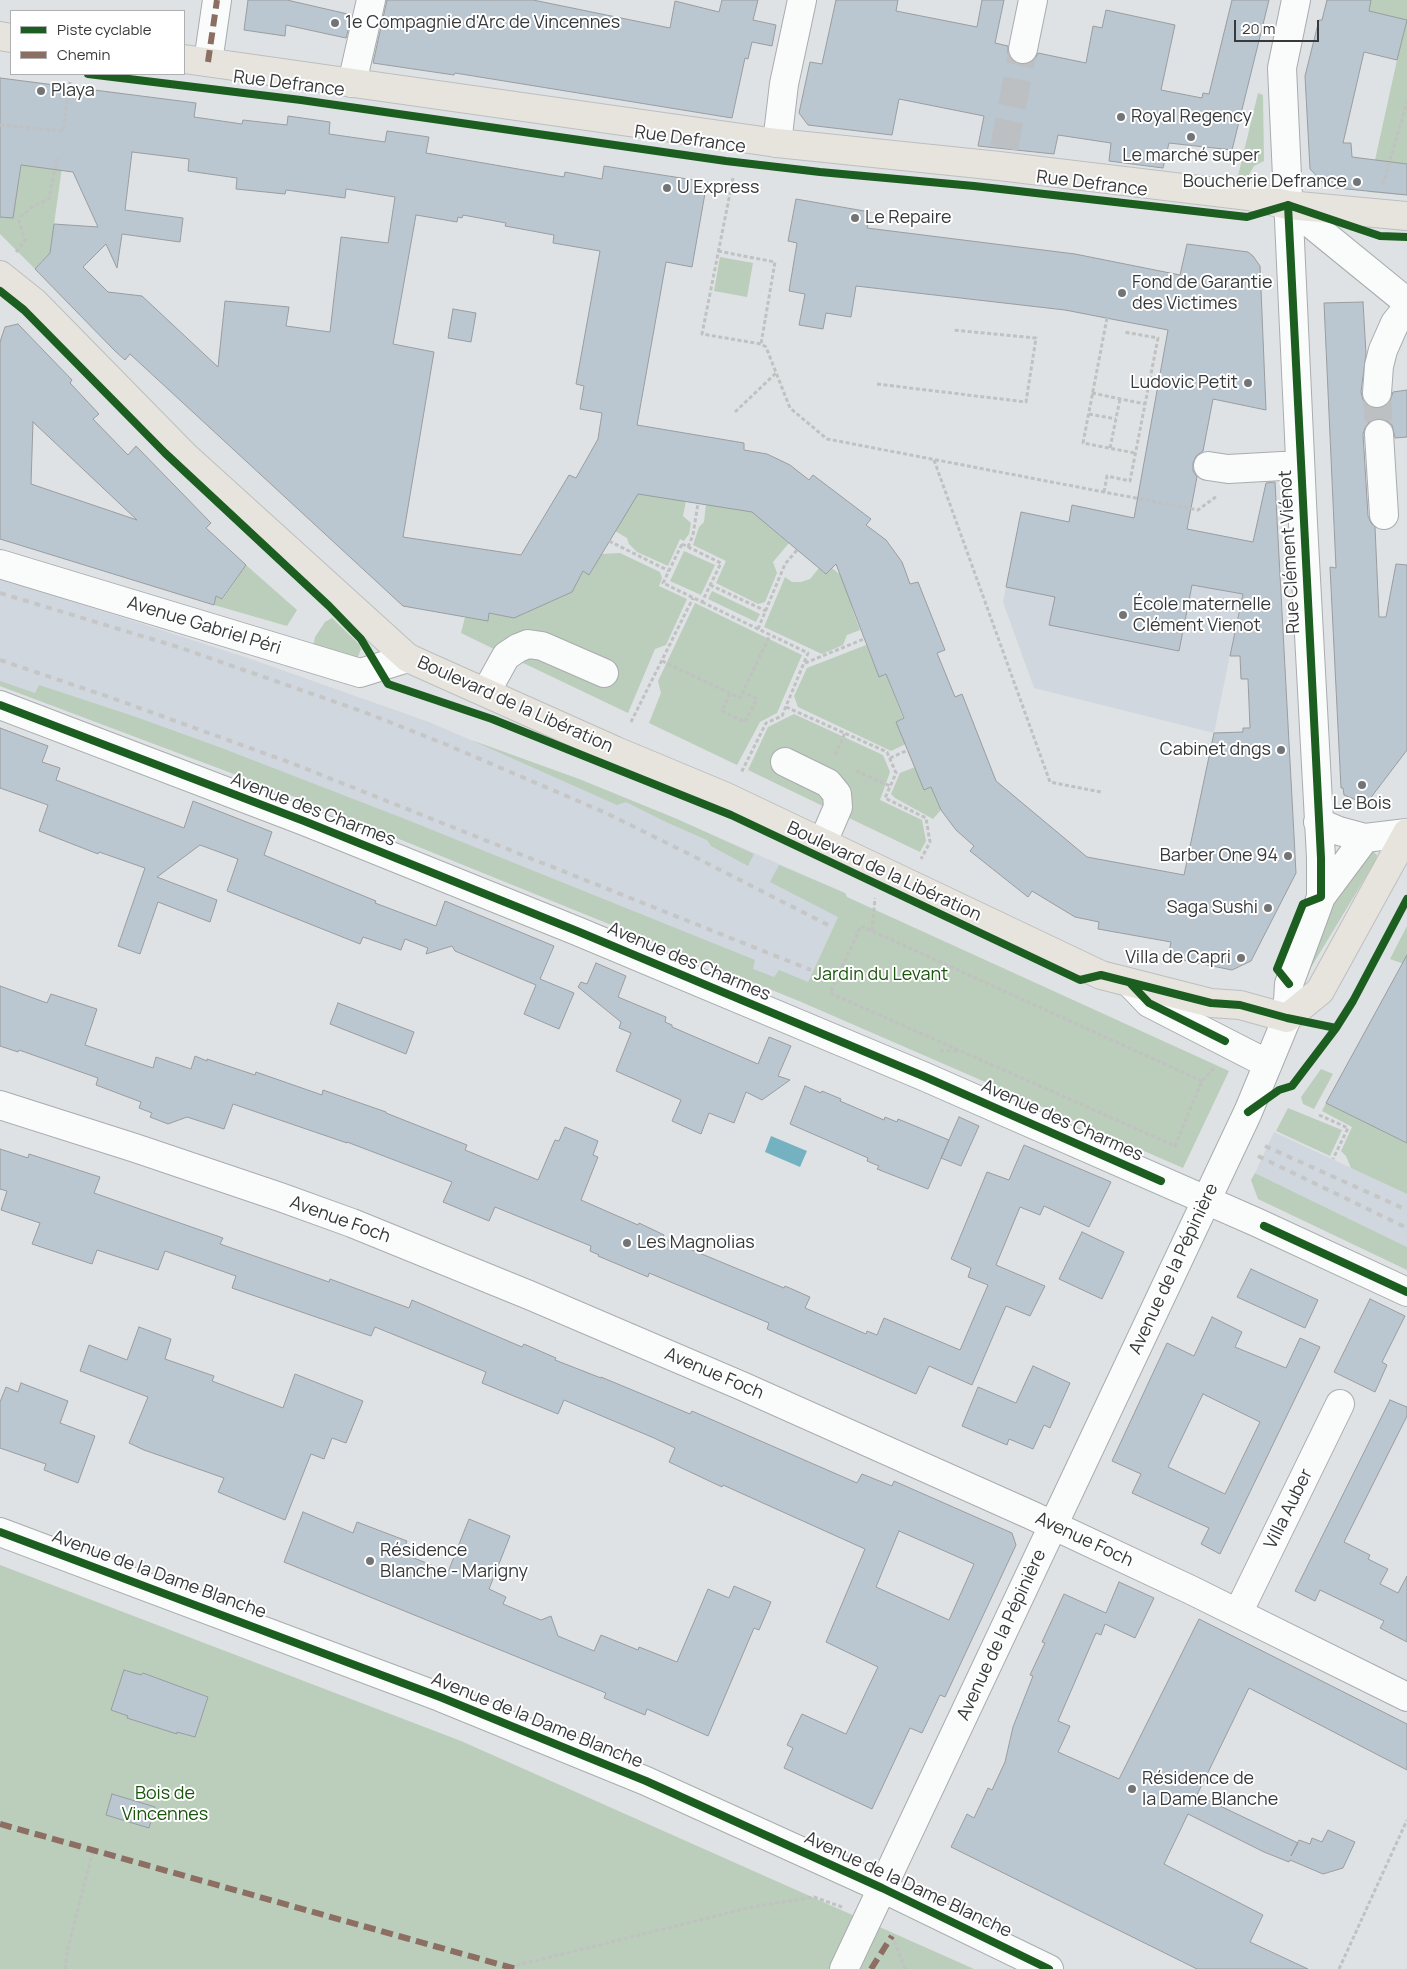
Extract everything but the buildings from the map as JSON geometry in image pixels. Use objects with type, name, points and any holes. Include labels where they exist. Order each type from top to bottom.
[{"type":"main road","name":"Rue Defrance","points":[[196,60],[777,144],[1002,157],[1249,196],[1288,206],[1407,216]]},
{"type":"main road","name":"Boulevard de la Libération","points":[[7,265],[35,303],[184,455],[408,658],[616,751],[724,796],[1101,975],[1211,1004],[1240,1005],[1287,1018]]},
{"type":"main road","points":[[1287,1018],[1320,990],[1407,833]]},
{"type":"street","points":[[196,60],[217,0]]},
{"type":"street","points":[[352,82],[371,0]]},
{"type":"street","points":[[777,144],[784,84],[802,0]]},
{"type":"street","points":[[1023,49],[1033,0]]},
{"type":"street","name":"Rue Clément Viénot","points":[[1248,1112],[1287,1018],[1289,984],[1321,897],[1321,858],[1300,465],[1282,68],[1296,0]]},
{"type":"street","points":[[1288,206],[1407,302]]},
{"type":"street","points":[[1377,393],[1379,366],[1383,350],[1395,323],[1407,308]]},
{"type":"street","points":[[1379,434],[1384,515]]},
{"type":"street","points":[[1208,466],[1228,469],[1300,465]]},
{"type":"street","name":"Avenue Gabriel Péri","points":[[0,564],[360,673],[408,658]]},
{"type":"street","points":[[486,692],[506,656],[528,644],[542,646],[604,673]]},
{"type":"street","name":"Avenue des Charmes","points":[[0,704],[304,821],[586,935],[923,1076],[1206,1200],[1407,1292]]},
{"type":"street","points":[[785,762],[828,783],[838,794],[838,807],[823,842]]},
{"type":"street","points":[[1318,822],[1338,831],[1365,838],[1407,833]]},
{"type":"street","points":[[1321,897],[1365,838]]},
{"type":"street","name":"Boulevard de la Libération","points":[[1131,984],[1149,1003],[1268,1064]]},
{"type":"street","name":"Avenue Foch","points":[[0,1105],[280,1197],[424,1252],[742,1386],[1053,1526],[1238,1613],[1407,1697]]},
{"type":"street","name":"Avenue de la Pépinière","points":[[844,1969],[1248,1112]]},
{"type":"street","name":"Villa Auber","points":[[1238,1613],[1340,1404]]},
{"type":"street","name":"Avenue de la Dame Blanche","points":[[0,1532],[440,1697],[646,1781],[882,1888],[1049,1969]]},
{"type":"path","points":[[0,125],[63,131],[70,82]]},
{"type":"path","points":[[1381,193],[1407,102]]},
{"type":"path","points":[[7,265],[25,240],[18,221],[21,216],[34,206],[49,199],[51,195],[57,157]]},
{"type":"path","points":[[733,178],[702,334],[761,344],[766,347],[790,408],[827,439],[1198,510],[1218,496]]},
{"type":"path","points":[[718,252],[775,262],[761,344]]},
{"type":"path","points":[[1107,318],[1083,443],[1135,453]]},
{"type":"path","points":[[877,384],[1026,402],[1036,338],[953,330]]},
{"type":"path","points":[[1104,492],[1107,476],[1130,481],[1158,338],[1124,332]]},
{"type":"path","points":[[734,412],[776,373]]},
{"type":"path","points":[[1092,393],[1145,404]]},
{"type":"path","points":[[1110,448],[1120,399]]},
{"type":"path","points":[[1088,414],[1116,419]]},
{"type":"path","points":[[934,459],[1050,782],[1101,792]]},
{"type":"path","points":[[688,547],[693,535],[698,503]]},
{"type":"path","points":[[609,541],[669,571]]},
{"type":"path","points":[[702,602],[721,563],[682,544],[663,583],[693,598],[758,629],[770,634],[808,653],[782,716],[766,723],[743,770]]},
{"type":"path","points":[[758,629],[785,564],[797,550]]},
{"type":"path","points":[[710,585],[766,611]]},
{"type":"path","points":[[631,722],[693,598]]},
{"type":"path","points":[[662,661],[740,698],[770,634]]},
{"type":"path","points":[[804,663],[864,639]]},
{"type":"path","points":[[730,693],[722,711],[745,722],[757,698],[743,692]]},
{"type":"path","points":[[786,707],[887,752],[896,773],[885,798],[926,818],[930,842],[921,859]]},
{"type":"path","points":[[833,760],[845,733]]},
{"type":"path","points":[[890,758],[908,750]]},
{"type":"path","points":[[849,767],[890,786]]},
{"type":"path","points":[[872,931],[875,897]]},
{"type":"path","points":[[1202,1081],[862,926],[830,993],[1175,1146],[1202,1081],[1218,1064]]},
{"type":"path","points":[[1319,1115],[1348,1128],[1334,1159]]},
{"type":"path","points":[[1339,1969],[1407,1820]]},
{"type":"path","points":[[65,1969],[93,1850]]},
{"type":"path","points":[[510,1967],[752,1907],[814,1897],[869,1916]]},
{"type":"shaded area","name":"École maternelle Clément Vienot","points":[[1072,505],[1253,542],[1214,733],[1034,688],[1003,602],[1021,512],[1047,517],[1046,524],[1067,528]]},
{"type":"shaded area","points":[[0,578],[245,657],[429,722],[471,740],[579,779],[677,819],[845,893],[847,897],[799,1001],[303,800],[0,686]]},
{"type":"shaded area","points":[[1274,1132],[1407,1194],[1407,1247],[1255,1173]]},
{"type":"green space","points":[[1371,0],[1407,0],[1407,173],[1402,195],[1368,192],[1397,60],[1369,11]]},
{"type":"green space","points":[[1258,93],[1263,95],[1264,161],[1254,166],[1247,178],[1238,176]]},
{"type":"green space","points":[[24,149],[64,153],[50,253],[35,269],[0,234],[0,198],[19,179]]},
{"type":"green space","points":[[720,257],[753,263],[747,297],[714,291]]},
{"type":"green space","points":[[634,485],[686,501],[683,516],[691,523],[689,534],[684,541],[680,539],[668,566],[637,552],[629,544],[627,538],[615,531]]},
{"type":"green space","points":[[706,504],[757,507],[770,527],[789,543],[773,562],[777,573],[765,602],[758,604],[716,583],[726,561],[693,545],[699,527],[704,522]]},
{"type":"green space","points":[[684,551],[715,565],[701,595],[670,581]]},
{"type":"green space","points":[[620,553],[660,572],[662,578],[659,586],[687,599],[666,645],[655,649],[628,713],[519,661],[526,654],[536,652],[604,681],[610,668],[563,645],[544,638],[531,638],[519,641],[500,652],[461,633],[465,617],[488,621],[489,613],[514,618],[571,592],[583,571],[590,574],[601,554]]},
{"type":"green space","points":[[246,565],[297,610],[287,626],[214,605],[216,596],[223,599]]},
{"type":"green space","points":[[819,568],[826,574],[832,568],[851,584],[852,608],[860,630],[847,635],[843,645],[822,654],[764,627],[785,577],[792,582],[801,582],[810,579]]},
{"type":"green space","points":[[712,591],[760,614],[756,622],[708,599]]},
{"type":"green space","points":[[695,603],[802,655],[777,713],[760,722],[737,765],[649,723],[661,693],[658,681]]},
{"type":"green space","points":[[332,618],[359,644],[361,649],[357,659],[312,652],[315,637],[325,622]]},
{"type":"green space","points":[[866,645],[879,676],[886,674],[903,718],[896,722],[906,744],[891,751],[798,707],[794,696],[807,668]]},
{"type":"green space","name":"Jardin du Levant","points":[[0,681],[35,693],[39,685],[219,747],[405,819],[755,960],[753,969],[774,977],[779,970],[808,982],[838,917],[770,882],[779,865],[845,893],[847,897],[1229,1071],[1183,1168],[799,1001],[303,800],[0,686]]},
{"type":"green space","points":[[794,714],[883,755],[890,772],[880,800],[922,820],[926,841],[920,852],[849,818],[849,805],[823,790],[827,808],[748,770],[768,727]]},
{"type":"green space","points":[[471,740],[579,779],[677,819],[754,854],[748,866],[711,846],[707,840],[626,802],[617,805]]},
{"type":"green space","points":[[915,767],[924,790],[931,787],[941,810],[933,819],[891,794],[900,773]]},
{"type":"green space","points":[[1373,851],[1377,855],[1376,860],[1307,974],[1329,909],[1368,853]]},
{"type":"green space","points":[[1407,926],[1407,965],[1390,959]]},
{"type":"green space","points":[[1321,1069],[1333,1074],[1314,1109],[1303,1104],[1301,1097]]},
{"type":"green space","points":[[1326,1103],[1407,1143],[1407,1194],[1351,1168],[1346,1156],[1341,1151],[1352,1127],[1322,1111]]},
{"type":"green space","points":[[1288,1108],[1342,1130],[1330,1156],[1276,1131]]},
{"type":"green space","points":[[1255,1173],[1407,1247],[1407,1270],[1258,1199],[1251,1180]]},
{"type":"green space","name":"Bois de Vincennes","points":[[0,1565],[461,1741],[974,1969],[0,1969]]},
{"type":"water","points":[[771,1136],[807,1151],[800,1167],[765,1152]]},
{"type":"tunnel","points":[[1004,148],[1023,49]]},
{"type":"tunnel","points":[[1377,393],[1379,434]]},
{"type":"railway","points":[[0,593],[178,647],[364,712],[445,744],[606,813],[830,926]]},
{"type":"railway","points":[[0,660],[112,698],[294,764],[811,970]]},
{"type":"railway","points":[[1265,1146],[1407,1210]]},
{"type":"railway","points":[[1258,1156],[1407,1228]]},
{"type":"marked path","points":[[208,62],[217,0]]},
{"type":"marked path","points":[[0,1824],[516,1969]]},
{"type":"marked path","points":[[871,1969],[892,1936]]},
{"type":"cycle path","points":[[96,75],[301,100],[726,161],[820,172],[974,186],[1247,217],[1288,205]]},
{"type":"cycle path","points":[[1288,205],[1321,858],[1321,897],[1303,904],[1277,969],[1289,984]]},
{"type":"cycle path","points":[[1288,205],[1380,236],[1407,237]]},
{"type":"cycle path","points":[[0,291],[24,310],[165,453],[329,606],[361,639],[388,684],[492,719],[731,815],[1080,980],[1101,975],[1211,1003],[1240,1005],[1287,1018],[1336,1028],[1353,1001],[1407,899]]},
{"type":"cycle path","points":[[0,705],[304,821],[577,931],[923,1076],[1161,1181]]},
{"type":"cycle path","points":[[1131,984],[1149,1003],[1225,1041]]},
{"type":"cycle path","points":[[1248,1112],[1279,1090],[1292,1086],[1336,1028]]},
{"type":"cycle path","points":[[1264,1226],[1407,1292]]},
{"type":"cycle path","points":[[0,1532],[440,1697],[646,1781],[882,1888],[1049,1969]]},
{"type":"place","name":"1e Compagnie d'Arc de Vincennes","points":[[335,23]]},
{"type":"place","name":"Playa","points":[[41,91]]},
{"type":"place","name":"Royal Regency","points":[[1121,117]]},
{"type":"place","name":"Le marché super","points":[[1191,137]]},
{"type":"place","name":"Boucherie Defrance","points":[[1357,182]]},
{"type":"place","name":"U Express","points":[[667,188]]},
{"type":"place","name":"Le Repaire","points":[[855,218]]},
{"type":"place","name":"Fond de Garantie des Victimes","points":[[1122,293]]},
{"type":"place","name":"Ludovic Petit","points":[[1248,383]]},
{"type":"place","name":"École maternelle Clément Vienot","points":[[1123,615]]},
{"type":"place","name":"Cabinet dngs","points":[[1281,750]]},
{"type":"place","name":"Le Bois","points":[[1362,785]]},
{"type":"place","name":"Barber One 94","points":[[1288,856]]},
{"type":"place","name":"Saga Sushi","points":[[1268,908]]},
{"type":"place","name":"Villa de Capri","points":[[1241,958]]},
{"type":"place","name":"Les Magnolias","points":[[627,1243]]},
{"type":"place","name":"Résidence Blanche - Marigny","points":[[370,1561]]},
{"type":"place","name":"Résidence de la Dame Blanche","points":[[1132,1789]]}]
